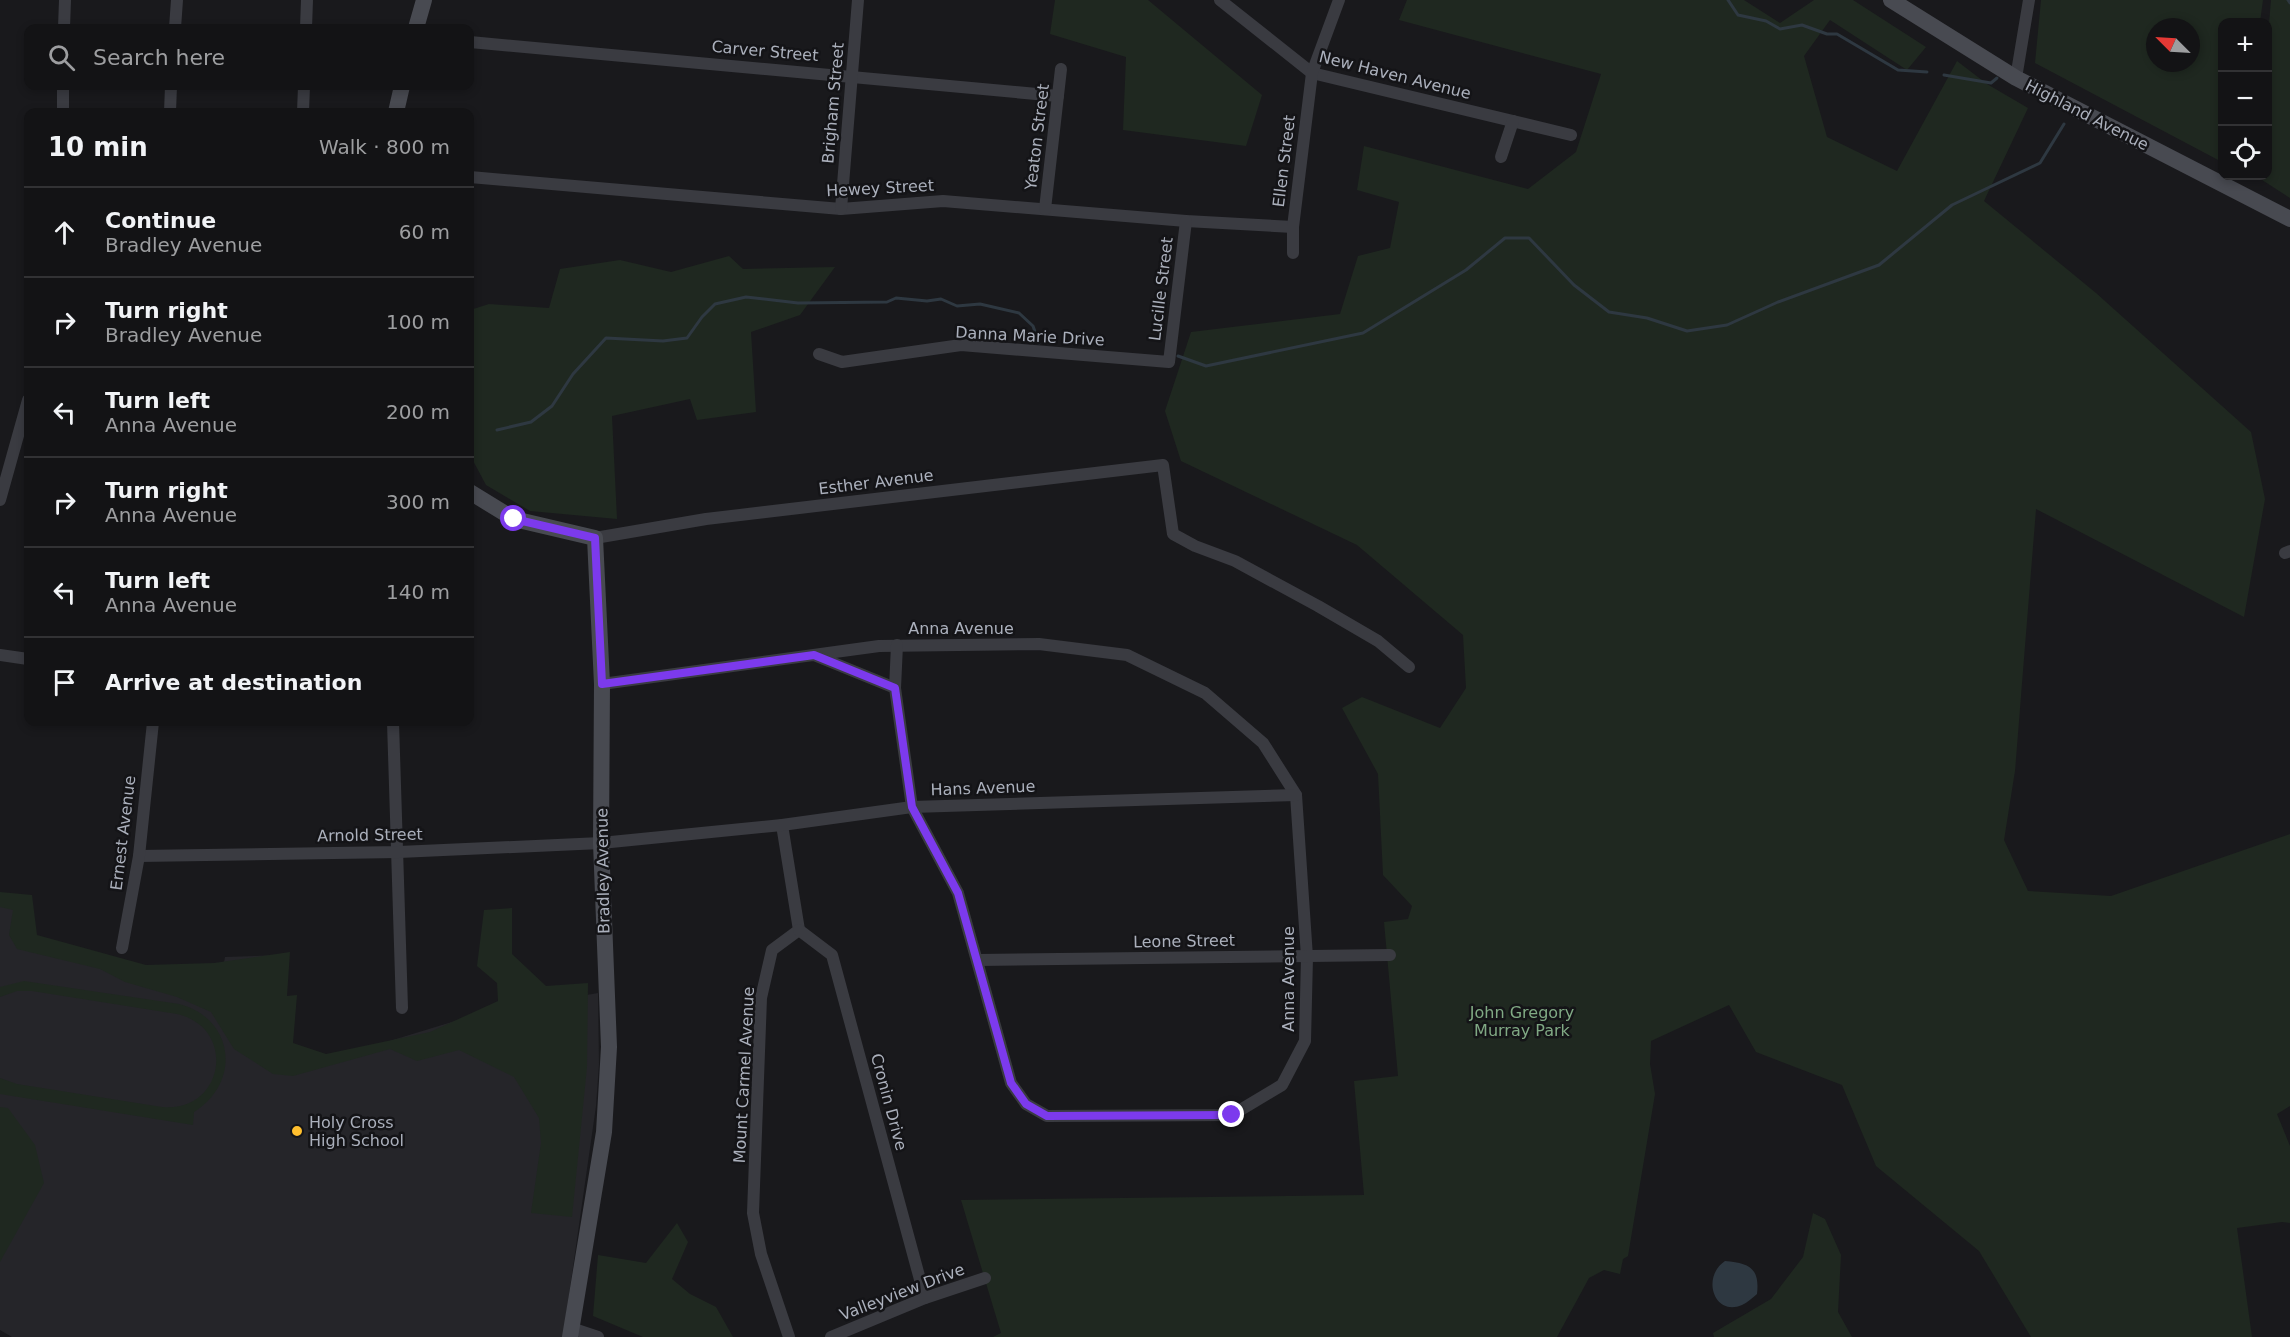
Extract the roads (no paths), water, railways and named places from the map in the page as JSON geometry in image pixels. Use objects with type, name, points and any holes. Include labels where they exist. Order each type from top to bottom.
[{"type":"street","points":[[64,0],[64,24]]},
{"type":"street","points":[[175,24],[177,0]]},
{"type":"street","points":[[306,24],[307,0]]},
{"type":"street","points":[[417,24],[424,0]]},
{"type":"street","name":"Brigham Street","points":[[841,209],[858,0]]},
{"type":"street","name":"New Haven Avenue","points":[[1220,0],[1312,73],[1570,135]]},
{"type":"street","name":"Ellen Street","points":[[1293,253],[1293,227],[1312,73],[1339,0]]},
{"type":"street","name":"Highland Avenue","points":[[1891,0],[2016,78],[2290,219]]},
{"type":"street","points":[[2016,78],[2029,0]]},
{"type":"street","name":"Carver Street","points":[[474,42],[1058,96]]},
{"type":"street","name":"Yeaton Street","points":[[1045,209],[1061,69]]},
{"type":"street","points":[[63,90],[63,108]]},
{"type":"street","points":[[170,108],[171,90]]},
{"type":"street","points":[[303,108],[304,90]]},
{"type":"street","points":[[397,108],[401,90]]},
{"type":"street","points":[[1501,157],[1513,121]]},
{"type":"street","name":"Hewey Street","points":[[474,177],[841,209],[943,201],[1186,221],[1293,227]]},
{"type":"street","name":"Lucille Street","points":[[1169,362],[1186,221]]},
{"type":"street","name":"Danna Marie Drive","points":[[819,354],[842,362],[961,345],[1169,362]]},
{"type":"street","points":[[0,500],[24,414]]},
{"type":"street","name":"Esther Avenue","points":[[595,538],[706,519],[1163,465],[1171,531],[1186,543],[1243,565],[1368,635],[1394,652],[1409,667]]},
{"type":"street","points":[[474,494],[514,519],[595,538]]},
{"type":"street","name":"Bradley Avenue","points":[[571,1333],[604,1132],[609,1047],[601,843],[602,684],[595,538]]},
{"type":"street","name":"Anna Avenue","points":[[602,684],[897,645],[1039,644],[1127,655],[1205,693],[1263,743],[1296,795],[1307,957],[1305,1041],[1282,1085],[1232,1115],[1047,1116],[1026,1104],[1011,1083],[958,893],[912,807],[895,688],[897,645]]},
{"type":"street","points":[[0,654],[24,657]]},
{"type":"street","name":"Anna Avenue","points":[[814,655],[895,688]]},
{"type":"street","name":"Ernest Avenue","points":[[122,948],[140,856],[153,726]]},
{"type":"street","points":[[393,726],[399,852],[402,1008]]},
{"type":"street","name":"Hans Avenue","points":[[601,843],[782,825],[912,807],[1296,795]]},
{"type":"street","points":[[782,825],[798,930]]},
{"type":"street","name":"Arnold Street","points":[[140,856],[399,852],[601,843]]},
{"type":"street","name":"Cronin Drive","points":[[798,930],[832,955],[925,1298]]},
{"type":"street","name":"Mount Carmel Avenue","points":[[789,1337],[760,1254],[753,1213],[761,998],[772,950],[798,930]]},
{"type":"street","name":"Leone Street","points":[[978,960],[1390,956]]},
{"type":"street","name":"Valleyview Drive","points":[[831,1337],[925,1298],[985,1278]]},
{"type":"street","points":[[571,1333],[598,1337]]},
{"type":"waterway","points":[[1728,0],[1738,15],[1766,21],[1780,29],[1802,25],[1827,34],[1837,34],[1898,70],[1927,72]]},
{"type":"waterway","points":[[1944,75],[1991,83],[1997,78]]},
{"type":"waterway","points":[[1178,356],[1206,366],[1363,333],[1466,270],[1505,238],[1529,238],[1574,285],[1609,312],[1647,318],[1687,331],[1727,325],[1778,302],[1879,265],[1952,205],[2040,163],[2064,124]]},
{"type":"waterway","points":[[497,430],[531,422],[552,406],[573,374],[606,338],[663,341],[687,338],[715,304],[746,297],[798,303],[887,302],[896,298],[927,301],[941,299],[957,306],[980,304],[1019,313],[1033,326],[1039,343]]},
{"type":"place","name":"Holy Cross High School","points":[[297,1131]]},
{"type":"park label","name":"John Gregory Murray Park","points":[[1522,1021]]}]
